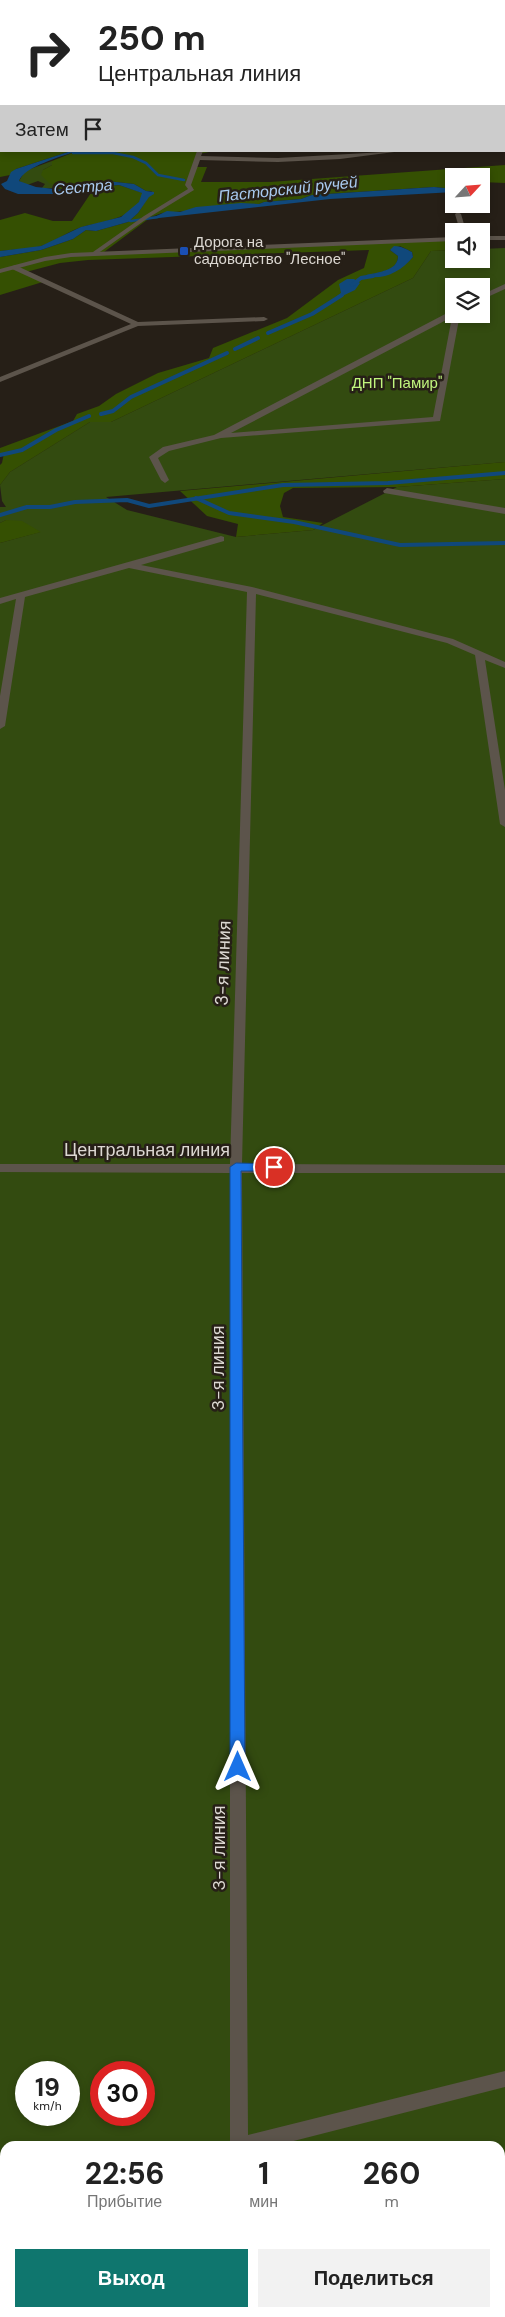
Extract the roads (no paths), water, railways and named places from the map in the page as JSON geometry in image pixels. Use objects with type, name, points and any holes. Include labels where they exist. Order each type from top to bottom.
[{"type":"street","points":[[278,160],[284,152]]},
{"type":"street","points":[[95,253],[192,189],[188,185],[199,155],[278,160],[340,158],[391,152]]},
{"type":"street","points":[[458,214],[461,223]]},
{"type":"street","points":[[490,238],[505,238]]},
{"type":"street","points":[[0,271],[58,256],[95,253],[445,239]]},
{"type":"street","points":[[15,267],[137,324]]},
{"type":"street","points":[[490,294],[505,286]]},
{"type":"street","points":[[0,380],[137,324],[264,318]]},
{"type":"street","points":[[217,437],[445,318]]},
{"type":"street","points":[[164,480],[153,458],[166,449],[217,437],[437,419],[453,323]]},
{"type":"street","points":[[387,490],[505,511]]},
{"type":"street","points":[[0,601],[221,539]]},
{"type":"street","points":[[129,565],[252,590],[450,641],[505,665]]},
{"type":"street","name":"3-я линия","points":[[240,2141],[236,1167],[252,590]]},
{"type":"street","points":[[0,726],[21,595]]},
{"type":"street","points":[[479,653],[505,824]]},
{"type":"street","name":"Центральная линия","points":[[0,1168],[505,1169]]},
{"type":"street","points":[[260,2141],[505,2079]]},
{"type":"water","name":"Сестра","points":[[68,152],[74,152],[35,167],[22,176],[19,181],[36,187],[65,190],[107,181],[134,184],[146,191],[154,192],[154,194],[149,197],[138,213],[128,222],[96,231],[86,230],[73,239],[41,250],[0,257],[0,251],[41,246],[81,227],[121,217],[139,202],[142,193],[119,185],[95,187],[59,194],[18,194],[5,189],[1,184],[7,181],[11,172]]},
{"type":"water","points":[[434,187],[445,188],[445,193],[330,199],[150,219],[167,211],[180,212],[196,207],[241,203],[259,204],[301,199],[312,195]]},
{"type":"water","points":[[394,246],[412,252],[413,257],[393,273],[381,277],[368,277],[366,275],[386,270],[395,265],[398,256],[390,250]]},
{"type":"water","points":[[347,279],[354,279],[360,283],[355,290],[338,298],[337,296],[341,293],[339,284]]},
{"type":"waterway","points":[[448,0],[485,0]]},
{"type":"waterway","points":[[73,153],[113,153],[133,157],[146,163],[158,175],[184,180]]},
{"type":"waterway","name":"Пасторский ручей","points":[[125,219],[131,221],[158,217]]},
{"type":"waterway","points":[[352,285],[361,278],[373,276]]},
{"type":"waterway","points":[[268,333],[312,314],[342,295]]},
{"type":"waterway","points":[[235,349],[258,338]]},
{"type":"waterway","points":[[101,414],[113,411],[131,397],[227,353]]},
{"type":"waterway","points":[[0,455],[22,450],[56,430],[89,416]]},
{"type":"waterway","points":[[197,498],[283,485],[388,483],[505,473]]},
{"type":"waterway","points":[[0,515],[27,507],[50,507],[75,502],[127,500],[149,506],[197,498]]},
{"type":"waterway","points":[[197,498],[229,513],[294,522],[400,545],[505,543]]},
{"type":"place","name":"Дорога на садоводство \"Лесное\"","points":[[184,251]]},
{"type":"park label","name":"ДНП \"Памир\"","points":[[397,383]]}]
